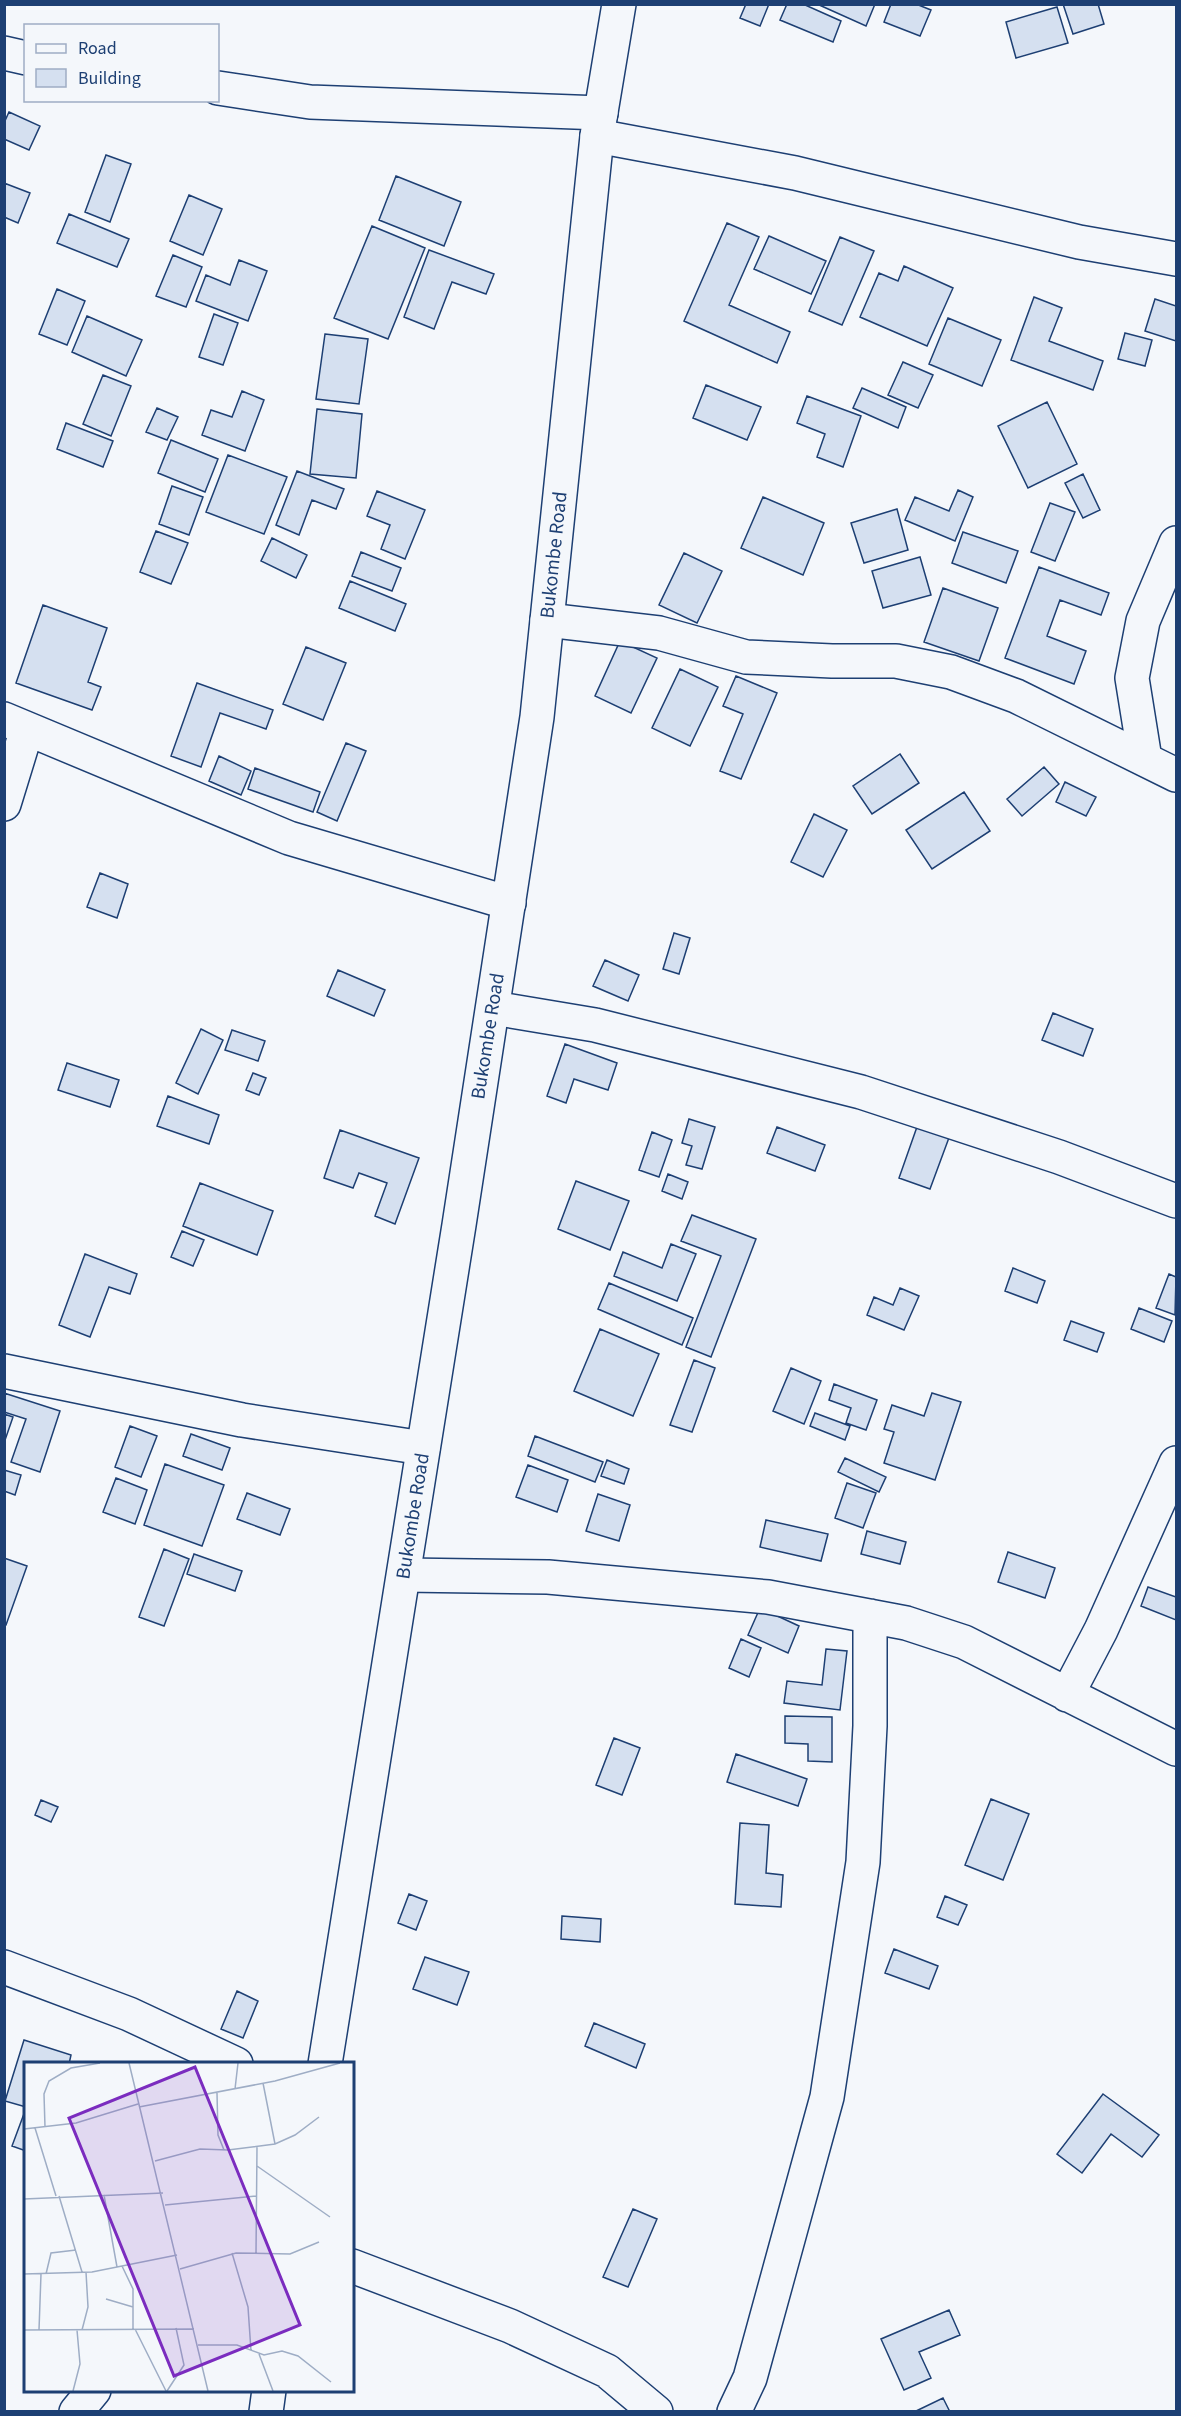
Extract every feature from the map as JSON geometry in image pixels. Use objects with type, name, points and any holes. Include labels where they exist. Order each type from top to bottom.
[{"type":"street","name":"Bukombe Road","points":[[325,2062],[404,1575],[537,717],[599,124],[619,4]]},
{"type":"street","points":[[4,53],[24,58]]},
{"type":"street","points":[[219,88],[310,102],[599,124],[1079,242],[1176,259]]},
{"type":"street","points":[[1145,759],[1132,678],[1143,621],[1176,543]]},
{"type":"street","points":[[547,620],[658,633],[746,657],[896,661],[951,672],[1016,696],[1176,775]]},
{"type":"street","points":[[4,804],[16,724],[289,838],[509,903]]},
{"type":"street","points":[[493,1008],[595,1025],[861,1092],[1059,1157],[1176,1201]]},
{"type":"street","points":[[4,1371],[242,1420],[423,1448]]},
{"type":"street","points":[[1066,1695],[1101,1630],[1176,1463]]},
{"type":"street","points":[[404,1575],[548,1577],[768,1597],[906,1623],[964,1642],[1176,1749]]},
{"type":"street","points":[[734,2412],[750,2378],[827,2097],[863,1862],[870,1726],[870,1616]]},
{"type":"street","points":[[4,1967],[129,2014],[176,2050],[227,2062]]},
{"type":"street","points":[[354,2267],[510,2326],[608,2371],[656,2412]]},
{"type":"street","points":[[76,2412],[93,2392]]},
{"type":"street","points":[[266,2412],[269,2392]]},
{"type":"building","points":[[746,4],[769,4],[760,26],[740,18]]},
{"type":"building","points":[[787,4],[803,4],[841,21],[833,42],[780,20]]},
{"type":"building","points":[[817,4],[875,4],[866,26]]},
{"type":"building","points":[[891,4],[916,4],[931,10],[920,36],[884,22]]},
{"type":"building","points":[[1063,4],[1098,4],[1104,24],[1073,34]]},
{"type":"building","points":[[1057,7],[1068,43],[1016,58],[1006,22]]},
{"type":"building","points":[[9,112],[40,126],[29,150],[4,139],[4,123]]},
{"type":"building","points":[[106,155],[131,164],[110,222],[85,212]]},
{"type":"building","points":[[396,176],[461,202],[444,246],[379,220]]},
{"type":"building","points":[[4,183],[30,193],[18,223],[4,217]]},
{"type":"building","points":[[189,195],[222,209],[203,255],[170,241]]},
{"type":"building","points":[[69,214],[129,239],[117,267],[57,243]]},
{"type":"building","points":[[727,223],[759,237],[729,305],[790,332],[777,363],[684,321]]},
{"type":"building","points":[[372,226],[425,248],[388,339],[334,318]]},
{"type":"building","points":[[769,236],[826,261],[811,294],[754,269]]},
{"type":"building","points":[[840,237],[874,251],[842,325],[809,311]]},
{"type":"building","points":[[429,250],[494,274],[486,294],[452,282],[434,329],[404,317]]},
{"type":"building","points":[[173,255],[202,267],[186,307],[156,296]]},
{"type":"building","points":[[239,260],[267,271],[248,321],[196,301],[206,275],[230,285]]},
{"type":"building","points":[[904,266],[953,288],[927,346],[860,317],[879,273],[898,281]]},
{"type":"building","points":[[57,289],[85,301],[67,345],[39,334]]},
{"type":"building","points":[[1034,297],[1062,308],[1049,341],[1103,361],[1093,390],[1011,360]]},
{"type":"building","points":[[1155,299],[1176,306],[1176,341],[1145,331]]},
{"type":"building","points":[[214,314],[238,323],[223,365],[199,357]]},
{"type":"building","points":[[87,316],[142,340],[126,376],[72,352]]},
{"type":"building","points":[[948,318],[1001,340],[982,386],[929,364]]},
{"type":"building","points":[[1125,333],[1152,340],[1145,366],[1118,359]]},
{"type":"building","points":[[325,334],[368,339],[359,404],[316,399]]},
{"type":"building","points":[[903,362],[933,375],[918,408],[888,395]]},
{"type":"building","points":[[103,375],[131,386],[111,436],[83,424]]},
{"type":"building","points":[[706,385],[761,407],[747,440],[693,418]]},
{"type":"building","points":[[862,388],[906,407],[898,428],[853,408]]},
{"type":"building","points":[[242,391],[264,400],[245,451],[202,435],[211,410],[232,417]]},
{"type":"building","points":[[807,396],[861,416],[843,467],[817,457],[825,434],[797,423]]},
{"type":"building","points":[[1047,402],[1077,464],[1028,488],[998,426]]},
{"type":"building","points":[[157,408],[178,417],[167,440],[146,432]]},
{"type":"building","points":[[317,409],[362,414],[356,478],[310,474]]},
{"type":"building","points":[[66,423],[113,441],[103,467],[57,449]]},
{"type":"building","points":[[171,440],[218,459],[205,492],[158,473]]},
{"type":"building","points":[[228,455],[287,477],[264,534],[206,512]]},
{"type":"building","points":[[297,471],[344,489],[336,509],[312,500],[299,535],[276,525]]},
{"type":"building","points":[[1083,474],[1100,510],[1083,518],[1065,483]]},
{"type":"building","points":[[172,486],[203,497],[189,535],[159,524]]},
{"type":"building","points":[[958,490],[973,497],[955,541],[905,520],[915,497],[949,511]]},
{"type":"building","points":[[377,491],[425,510],[405,559],[381,549],[390,525],[367,516]]},
{"type":"building","points":[[763,497],[824,523],[803,575],[741,548]]},
{"type":"building","points":[[1050,503],[1075,512],[1055,561],[1031,552]]},
{"type":"building","points":[[897,509],[908,550],[864,563],[851,523]]},
{"type":"building","points":[[156,531],[188,543],[171,584],[140,572]]},
{"type":"building","points":[[963,532],[1018,551],[1006,583],[952,563]]},
{"type":"building","points":[[272,538],[307,555],[296,578],[261,561]]},
{"type":"building","points":[[361,552],[401,568],[392,591],[352,576]]},
{"type":"building","points":[[684,553],[722,571],[697,623],[659,605]]},
{"type":"building","points":[[920,557],[931,595],[883,608],[872,571]]},
{"type":"building","points":[[1039,567],[1109,593],[1101,615],[1060,600],[1047,636],[1086,651],[1074,684],[1005,658]]},
{"type":"building","points":[[350,581],[406,604],[395,631],[339,608]]},
{"type":"building","points":[[943,588],[998,608],[979,661],[924,642]]},
{"type":"building","points":[[43,605],[107,628],[88,682],[101,687],[92,710],[16,683]]},
{"type":"building","points":[[620,641],[657,658],[631,713],[595,696]]},
{"type":"building","points":[[306,647],[346,663],[323,720],[283,704]]},
{"type":"building","points":[[680,669],[718,687],[690,746],[652,728]]},
{"type":"building","points":[[736,676],[777,693],[741,779],[720,771],[743,714],[723,706]]},
{"type":"building","points":[[197,683],[273,710],[266,729],[220,713],[201,767],[171,756]]},
{"type":"building","points":[[346,743],[366,751],[337,821],[317,812]]},
{"type":"building","points":[[900,754],[919,783],[872,814],[853,786]]},
{"type":"building","points":[[219,756],[251,771],[241,795],[209,781]]},
{"type":"building","points":[[1044,767],[1059,784],[1022,816],[1007,799]]},
{"type":"building","points":[[255,768],[320,792],[313,812],[248,789]]},
{"type":"building","points":[[1065,782],[1096,797],[1086,816],[1056,802]]},
{"type":"building","points":[[964,792],[990,831],[932,869],[906,830]]},
{"type":"building","points":[[814,814],[847,830],[823,877],[791,862]]},
{"type":"building","points":[[100,873],[128,884],[117,918],[87,907]]},
{"type":"building","points":[[674,933],[690,938],[679,974],[663,969]]},
{"type":"building","points":[[605,960],[639,975],[628,1001],[593,986]]},
{"type":"building","points":[[338,970],[385,990],[374,1016],[327,996]]},
{"type":"building","points":[[1053,1013],[1093,1029],[1083,1056],[1042,1040]]},
{"type":"building","points":[[201,1029],[223,1040],[198,1094],[176,1083]]},
{"type":"building","points":[[232,1030],[265,1041],[258,1061],[225,1050]]},
{"type":"building","points":[[565,1044],[617,1063],[608,1090],[574,1079],[566,1103],[547,1096]]},
{"type":"building","points":[[67,1063],[119,1080],[110,1107],[58,1090]]},
{"type":"building","points":[[253,1073],[266,1078],[259,1095],[246,1090]]},
{"type":"building","points":[[168,1096],[219,1115],[209,1144],[157,1126]]},
{"type":"building","points":[[689,1119],[715,1127],[702,1169],[686,1165],[692,1146],[682,1143]]},
{"type":"building","points":[[918,1124],[950,1135],[930,1189],[899,1178]]},
{"type":"building","points":[[777,1127],[825,1145],[815,1171],[767,1153]]},
{"type":"building","points":[[340,1130],[419,1158],[395,1224],[375,1216],[387,1183],[359,1173],[353,1188],[324,1178]]},
{"type":"building","points":[[652,1132],[672,1140],[659,1177],[639,1170]]},
{"type":"building","points":[[668,1174],[688,1182],[682,1199],[662,1191]]},
{"type":"building","points":[[576,1181],[629,1201],[610,1250],[558,1229]]},
{"type":"building","points":[[200,1183],[273,1211],[257,1255],[183,1226]]},
{"type":"building","points":[[692,1215],[756,1239],[711,1357],[686,1347],[721,1256],[681,1241]]},
{"type":"building","points":[[182,1231],[204,1240],[193,1266],[171,1257]]},
{"type":"building","points":[[671,1244],[696,1254],[677,1301],[614,1276],[623,1252],[662,1268]]},
{"type":"building","points":[[85,1254],[137,1274],[130,1294],[109,1287],[90,1337],[59,1325]]},
{"type":"building","points":[[1013,1268],[1045,1281],[1037,1303],[1005,1291]]},
{"type":"building","points":[[1169,1274],[1176,1277],[1175,1315],[1156,1308]]},
{"type":"building","points":[[609,1283],[693,1318],[682,1345],[598,1309]]},
{"type":"building","points":[[900,1288],[919,1296],[904,1330],[867,1315],[874,1297],[893,1305]]},
{"type":"building","points":[[1139,1308],[1172,1321],[1164,1342],[1131,1329]]},
{"type":"building","points":[[1071,1321],[1104,1333],[1097,1352],[1064,1340]]},
{"type":"building","points":[[600,1329],[659,1354],[633,1416],[574,1391]]},
{"type":"building","points":[[694,1360],[715,1368],[692,1432],[670,1425]]},
{"type":"building","points":[[791,1368],[821,1381],[804,1424],[773,1411]]},
{"type":"building","points":[[834,1384],[877,1400],[866,1430],[846,1423],[851,1408],[829,1400]]},
{"type":"building","points":[[4,1393],[60,1411],[40,1472],[11,1462],[26,1419],[4,1412]]},
{"type":"building","points":[[932,1393],[961,1402],[935,1480],[884,1463],[894,1432],[884,1429],[892,1405],[924,1416]]},
{"type":"building","points":[[815,1413],[850,1426],[845,1440],[810,1426]]},
{"type":"building","points":[[4,1414],[13,1417],[4,1443]]},
{"type":"building","points":[[130,1426],[157,1436],[141,1477],[115,1467]]},
{"type":"building","points":[[191,1434],[230,1448],[222,1470],[183,1456]]},
{"type":"building","points":[[535,1436],[603,1462],[595,1482],[528,1456]]},
{"type":"building","points":[[845,1458],[886,1477],[879,1492],[838,1472]]},
{"type":"building","points":[[607,1460],[629,1469],[624,1484],[601,1476]]},
{"type":"building","points":[[165,1464],[224,1485],[202,1546],[144,1525]]},
{"type":"building","points":[[528,1465],[568,1480],[557,1512],[516,1497]]},
{"type":"building","points":[[4,1470],[21,1475],[15,1495],[4,1491]]},
{"type":"building","points":[[116,1478],[147,1490],[135,1524],[103,1512]]},
{"type":"building","points":[[847,1483],[876,1493],[863,1528],[835,1518]]},
{"type":"building","points":[[247,1493],[290,1509],[280,1535],[237,1519]]},
{"type":"building","points":[[598,1494],[630,1505],[619,1541],[586,1531]]},
{"type":"building","points":[[766,1520],[828,1534],[821,1561],[760,1547]]},
{"type":"building","points":[[867,1531],[906,1542],[900,1564],[861,1554]]},
{"type":"building","points":[[164,1549],[189,1559],[164,1626],[139,1617]]},
{"type":"building","points":[[1008,1552],[1055,1568],[1045,1598],[998,1582]]},
{"type":"building","points":[[194,1554],[242,1571],[235,1591],[187,1574]]},
{"type":"building","points":[[4,1558],[27,1566],[6,1625],[4,1625]]},
{"type":"building","points":[[1148,1587],[1176,1597],[1176,1620],[1141,1606]]},
{"type":"building","points":[[760,1608],[799,1626],[788,1653],[748,1635]]},
{"type":"building","points":[[741,1639],[761,1648],[749,1677],[729,1668]]},
{"type":"building","points":[[826,1649],[847,1651],[840,1710],[784,1703],[787,1681],[822,1685]]},
{"type":"building","points":[[785,1716],[832,1717],[832,1762],[808,1761],[808,1744],[785,1743]]},
{"type":"building","points":[[614,1738],[640,1748],[622,1795],[596,1785]]},
{"type":"building","points":[[736,1754],[807,1779],[798,1806],[727,1782]]},
{"type":"building","points":[[991,1799],[1029,1814],[1003,1880],[965,1865]]},
{"type":"building","points":[[41,1800],[58,1807],[51,1822],[35,1815]]},
{"type":"building","points":[[740,1823],[769,1825],[766,1873],[783,1875],[781,1907],[735,1904]]},
{"type":"building","points":[[409,1894],[427,1901],[416,1930],[398,1923]]},
{"type":"building","points":[[945,1896],[967,1905],[958,1925],[937,1917]]},
{"type":"building","points":[[562,1916],[601,1919],[600,1942],[561,1939]]},
{"type":"building","points":[[894,1949],[938,1966],[929,1989],[885,1973]]},
{"type":"building","points":[[425,1957],[469,1972],[457,2005],[413,1989]]},
{"type":"building","points":[[237,1991],[258,2001],[243,2038],[221,2029]]},
{"type":"building","points":[[594,2023],[645,2044],[636,2068],[585,2046]]},
{"type":"building","points":[[24,2040],[71,2055],[69,2062],[24,2062],[24,2106],[5,2101]]},
{"type":"building","points":[[1103,2094],[1159,2135],[1142,2157],[1111,2134],[1082,2173],[1057,2154]]},
{"type":"building","points":[[24,2114],[24,2150],[12,2146]]},
{"type":"building","points":[[633,2209],[657,2219],[628,2287],[603,2277]]},
{"type":"building","points":[[949,2310],[960,2335],[919,2352],[931,2378],[904,2390],[881,2339]]},
{"type":"building","points":[[943,2398],[950,2412],[914,2412]]}]
